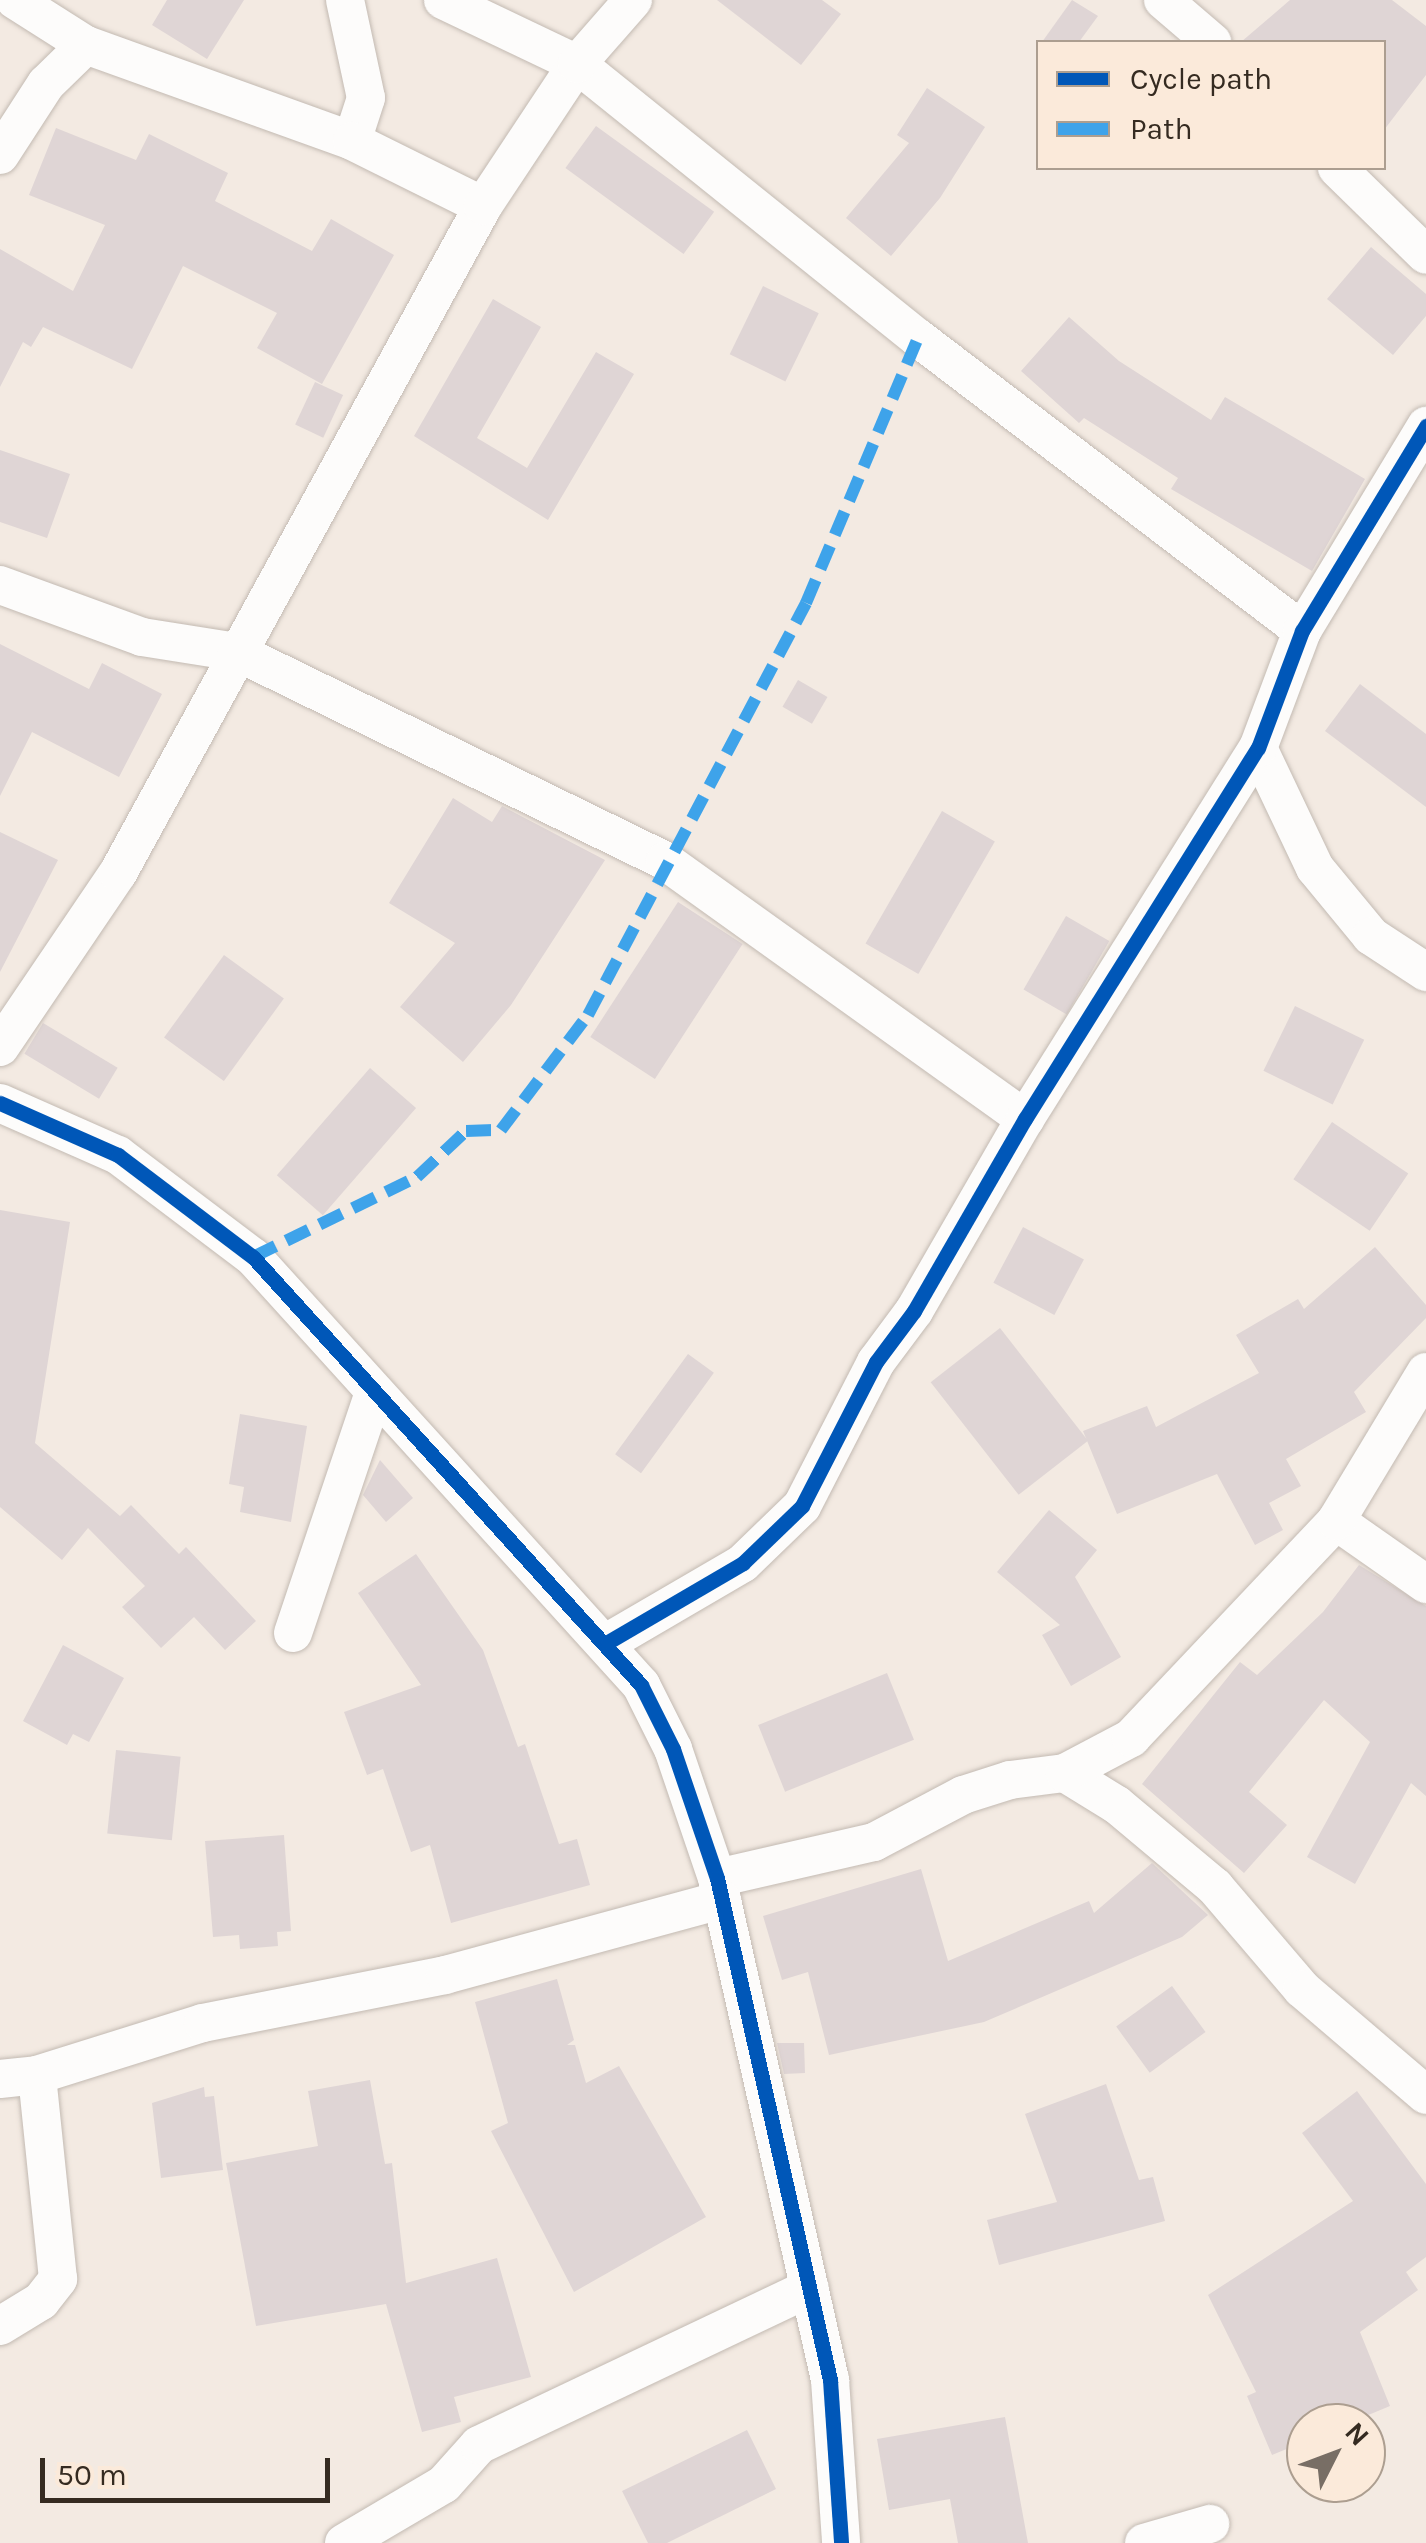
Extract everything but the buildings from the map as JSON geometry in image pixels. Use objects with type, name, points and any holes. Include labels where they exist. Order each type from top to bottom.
[{"type":"street","points":[[16,0],[86,46],[352,141],[483,206]]},
{"type":"street","points":[[345,0],[361,51],[366,98],[352,141]]},
{"type":"street","points":[[443,0],[577,64],[918,338],[1302,631]]},
{"type":"street","points":[[0,1047],[118,873],[483,206],[577,64],[633,0]]},
{"type":"street","points":[[1164,0],[1210,40]]},
{"type":"street","points":[[0,155],[46,84],[86,46]]},
{"type":"street","points":[[1339,170],[1426,255]]},
{"type":"street","points":[[608,1642],[742,1564],[802,1506],[876,1362],[914,1311],[1025,1119],[1258,748],[1302,631],[1426,426]]},
{"type":"street","points":[[0,586],[142,637],[238,652],[664,861],[1025,1119]]},
{"type":"street","points":[[1258,748],[1315,868],[1371,936],[1426,972]]},
{"type":"street","points":[[3,1114],[118,1155],[254,1257],[374,1393],[608,1642],[641,1685],[673,1749],[719,1889],[830,2380],[841,2543]]},
{"type":"street","points":[[0,2326],[41,2301],[58,2279],[18,2077],[203,2023],[444,1975],[874,1842],[963,1795],[1010,1780],[1066,1773],[1131,1738],[1336,1521],[1426,1372]]},
{"type":"street","points":[[293,1633],[374,1393]]},
{"type":"street","points":[[1336,1521],[1426,1584]]},
{"type":"street","points":[[1066,1773],[1117,1806],[1215,1887],[1302,1989],[1426,2095]]},
{"type":"street","points":[[344,2543],[444,2484],[479,2445],[810,2288]]},
{"type":"street","points":[[1144,2543],[1210,2524]]},
{"type":"marked path","points":[[253,1257],[417,1177],[466,1131],[501,1130],[588,1015],[806,603],[918,338]]},
{"type":"cycle path","points":[[608,1642],[743,1563],[802,1506],[876,1362],[914,1311],[1025,1119],[1258,748],[1302,631],[1426,426]]},
{"type":"cycle path","points":[[0,1103],[118,1155],[253,1257],[641,1685],[673,1749],[717,1878],[830,2380],[841,2543]]}]
